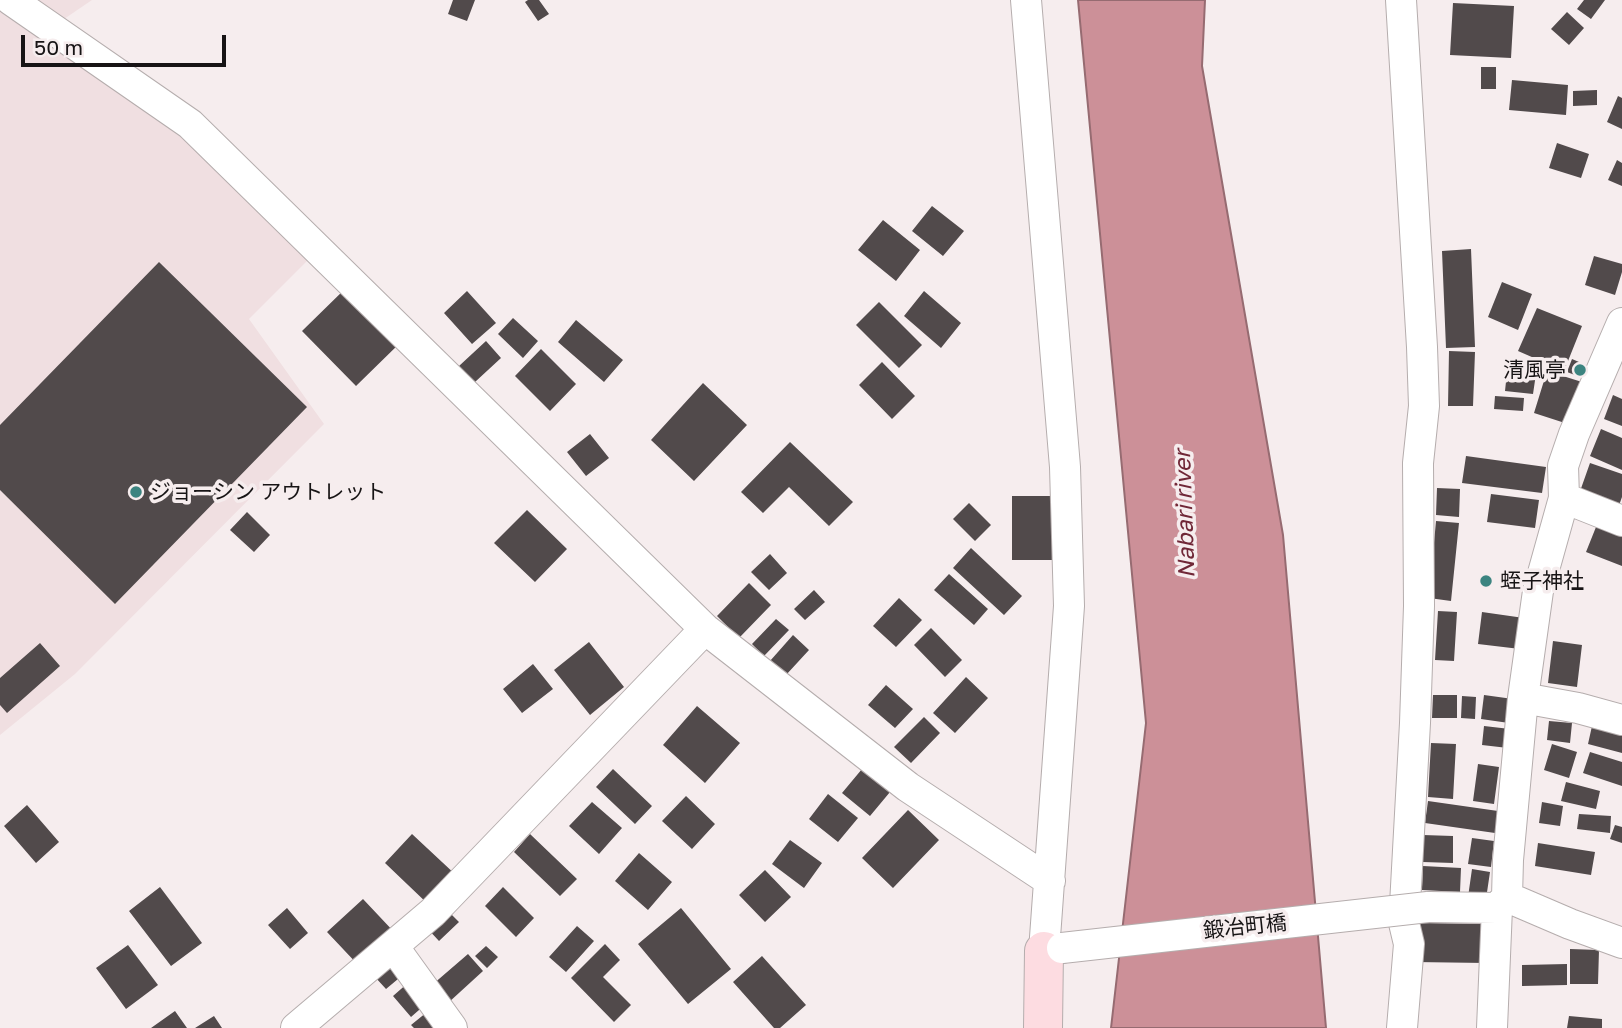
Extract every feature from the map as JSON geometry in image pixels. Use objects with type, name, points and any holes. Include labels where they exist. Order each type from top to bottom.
[{"type":"street","points":[[11,0],[190,124],[705,629],[908,787],[1051,881]]},
{"type":"street","points":[[1026,0],[1065,467],[1069,606],[1051,881],[1053,949],[1044,1028]]},
{"type":"street","points":[[1401,0],[1423,406],[1418,463],[1418,619],[1404,923],[1409,944],[1402,1028]]},
{"type":"street","points":[[1492,1028],[1523,698],[1538,591],[1564,498],[1563,466],[1622,323]]},
{"type":"street","points":[[1564,498],[1622,520]]},
{"type":"street","points":[[296,1028],[433,912],[705,629]]},
{"type":"street","points":[[1523,698],[1578,708],[1622,720]]},
{"type":"street","points":[[1502,903],[1622,943]]},
{"type":"street","name":"鍛冶町橋","points":[[1053,949],[1428,906],[1502,903]]},
{"type":"street","points":[[393,946],[452,1028]]},
{"type":"shaded area","points":[[0,0],[92,0],[42,34],[184,134],[312,256],[249,319],[324,424],[75,674],[0,735]]},
{"type":"water","name":"Nabari river","points":[[1078,0],[1205,0],[1202,66],[1283,535],[1326,1028],[1111,1028],[1146,723]]},
{"type":"building","points":[[453,0],[475,0],[467,21],[448,14]]},
{"type":"building","points":[[539,0],[549,14],[538,21],[525,2]]},
{"type":"building","points":[[1584,0],[1605,0],[1591,19],[1577,9]]},
{"type":"building","points":[[1453,3],[1514,6],[1511,58],[1450,55]]},
{"type":"building","points":[[1567,12],[1584,28],[1569,45],[1551,29]]},
{"type":"building","points":[[1481,67],[1496,67],[1496,89],[1481,89]]},
{"type":"building","points":[[1512,80],[1568,85],[1566,115],[1509,110]]},
{"type":"building","points":[[1597,90],[1597,105],[1573,106],[1573,91]]},
{"type":"building","points":[[1618,96],[1622,98],[1622,129],[1607,122]]},
{"type":"building","points":[[1557,143],[1589,154],[1581,178],[1549,168]]},
{"type":"building","points":[[1617,160],[1622,163],[1622,186],[1608,180]]},
{"type":"building","points":[[932,206],[964,231],[943,256],[912,231]]},
{"type":"building","points":[[883,220],[920,250],[896,281],[858,250]]},
{"type":"building","points":[[1471,249],[1475,347],[1446,348],[1442,251]]},
{"type":"building","points":[[1594,256],[1622,264],[1615,295],[1585,285]]},
{"type":"building","points":[[159,262],[307,407],[115,604],[0,490],[0,425]]},
{"type":"building","points":[[1502,282],[1532,294],[1518,330],[1488,317]]},
{"type":"building","points":[[348,286],[402,341],[356,386],[302,331]]},
{"type":"building","points":[[467,291],[496,323],[472,344],[444,313]]},
{"type":"building","points":[[924,291],[961,323],[941,348],[904,316]]},
{"type":"building","points":[[879,302],[922,345],[899,368],[856,325]]},
{"type":"building","points":[[1537,308],[1582,326],[1564,371],[1518,351]]},
{"type":"building","points":[[513,318],[538,341],[523,358],[498,334]]},
{"type":"building","points":[[576,320],[623,360],[604,382],[558,342]]},
{"type":"building","points":[[486,341],[501,358],[475,382],[459,366]]},
{"type":"building","points":[[541,349],[576,384],[550,411],[515,376]]},
{"type":"building","points":[[1449,351],[1475,352],[1473,406],[1448,406]]},
{"type":"building","name":"清風亭","points":[[1572,359],[1593,368],[1588,380],[1567,372]]},
{"type":"building","points":[[882,362],[915,396],[892,419],[859,385]]},
{"type":"building","points":[[1508,363],[1537,367],[1533,394],[1505,391]]},
{"type":"building","points":[[1547,371],[1582,382],[1568,424],[1534,413]]},
{"type":"building","points":[[703,383],[747,425],[694,481],[651,440]]},
{"type":"building","points":[[1613,395],[1622,399],[1622,426],[1604,419]]},
{"type":"building","points":[[1495,396],[1524,398],[1523,411],[1494,409]]},
{"type":"building","points":[[1601,429],[1622,438],[1622,470],[1590,456]]},
{"type":"building","points":[[590,434],[609,458],[586,476],[567,452]]},
{"type":"building","points":[[790,442],[853,502],[829,526],[789,487],[763,513],[741,492]]},
{"type":"building","points":[[1466,456],[1546,467],[1542,493],[1462,483]]},
{"type":"building","points":[[1590,463],[1622,474],[1622,497],[1617,511],[1578,497]]},
{"type":"building","points":[[1437,488],[1460,489],[1459,517],[1436,515]]},
{"type":"building","points":[[1491,494],[1539,500],[1535,528],[1487,522]]},
{"type":"building","points":[[1012,496],[1054,496],[1054,560],[1012,560]]},
{"type":"building","points":[[969,503],[991,525],[975,541],[953,519]]},
{"type":"building","points":[[527,510],[567,549],[535,582],[494,543]]},
{"type":"building","points":[[247,512],[270,535],[254,552],[230,530]]},
{"type":"building","points":[[1436,521],[1459,523],[1451,601],[1429,598]]},
{"type":"building","points":[[1596,527],[1622,537],[1622,566],[1586,552]]},
{"type":"building","points":[[971,548],[1022,596],[1004,615],[953,568]]},
{"type":"building","points":[[770,554],[787,573],[769,590],[751,572]]},
{"type":"building","points":[[949,574],[988,609],[974,625],[934,590]]},
{"type":"building","points":[[749,583],[771,605],[739,638],[717,616]]},
{"type":"building","points":[[814,590],[825,602],[805,620],[794,609]]},
{"type":"building","points":[[899,598],[922,620],[896,647],[873,626]]},
{"type":"building","points":[[1438,611],[1457,612],[1454,661],[1435,660]]},
{"type":"building","points":[[1482,612],[1524,618],[1520,649],[1478,644]]},
{"type":"building","points":[[776,619],[789,630],[764,656],[752,644]]},
{"type":"building","points":[[931,628],[962,660],[945,677],[914,645]]},
{"type":"building","points":[[793,635],[809,650],[786,675],[770,661]]},
{"type":"building","points":[[1553,641],[1582,645],[1577,687],[1548,683]]},
{"type":"building","points":[[589,642],[624,687],[590,715],[554,670]]},
{"type":"building","points":[[40,643],[60,666],[7,713],[0,705],[0,678]]},
{"type":"building","points":[[533,664],[553,689],[522,713],[503,689]]},
{"type":"building","points":[[966,677],[988,698],[955,733],[933,713]]},
{"type":"building","points":[[886,685],[913,709],[895,728],[868,705]]},
{"type":"building","points":[[1433,695],[1457,695],[1457,718],[1432,718]]},
{"type":"building","points":[[1484,695],[1513,699],[1509,723],[1481,719]]},
{"type":"building","points":[[1462,696],[1476,697],[1475,719],[1461,718]]},
{"type":"building","points":[[697,706],[740,743],[705,783],[663,745]]},
{"type":"building","points":[[924,717],[940,733],[911,763],[894,747]]},
{"type":"building","points":[[1549,721],[1572,723],[1570,743],[1547,740]]},
{"type":"building","points":[[1484,726],[1510,729],[1508,748],[1482,745]]},
{"type":"building","points":[[1592,726],[1622,733],[1622,753],[1588,744]]},
{"type":"building","points":[[1431,743],[1456,744],[1453,799],[1428,797]]},
{"type":"building","points":[[1552,744],[1577,752],[1569,778],[1544,770]]},
{"type":"building","points":[[1590,752],[1622,762],[1622,786],[1583,773]]},
{"type":"building","points":[[1478,764],[1499,767],[1494,804],[1473,801]]},
{"type":"building","points":[[613,769],[652,806],[635,824],[596,787]]},
{"type":"building","points":[[862,769],[890,792],[870,816],[842,793]]},
{"type":"building","points":[[1566,782],[1600,791],[1596,809],[1561,801]]},
{"type":"building","points":[[828,794],[858,818],[838,842],[809,819]]},
{"type":"building","points":[[686,796],[715,824],[692,849],[662,821]]},
{"type":"building","points":[[1428,801],[1498,811],[1495,833],[1425,823]]},
{"type":"building","points":[[592,802],[622,828],[599,854],[569,826]]},
{"type":"building","points":[[1542,802],[1563,806],[1560,826],[1539,823]]},
{"type":"building","points":[[27,805],[59,842],[36,863],[4,826]]},
{"type":"building","points":[[908,810],[939,840],[893,888],[862,858]]},
{"type":"building","points":[[1579,814],[1611,816],[1610,833],[1577,829]]},
{"type":"building","points":[[1615,825],[1622,827],[1622,843],[1610,839]]},
{"type":"building","points":[[412,834],[457,876],[430,906],[385,863]]},
{"type":"building","points":[[530,834],[577,879],[560,896],[514,852]]},
{"type":"building","points":[[1423,835],[1453,836],[1453,863],[1423,862]]},
{"type":"building","points":[[1472,838],[1494,841],[1491,867],[1468,864]]},
{"type":"building","points":[[790,840],[822,863],[804,888],[772,864]]},
{"type":"building","points":[[1538,843],[1595,852],[1591,875],[1535,866]]},
{"type":"building","points":[[639,853],[672,882],[648,910],[615,881]]},
{"type":"building","points":[[1423,866],[1461,868],[1460,892],[1422,890]]},
{"type":"building","points":[[1472,869],[1490,872],[1486,899],[1468,897]]},
{"type":"building","points":[[765,870],[791,897],[765,922],[739,895]]},
{"type":"building","points":[[160,887],[202,943],[171,966],[129,911]]},
{"type":"building","points":[[503,887],[534,918],[516,937],[485,906]]},
{"type":"building","points":[[363,899],[395,933],[360,967],[327,932]]},
{"type":"building","points":[[287,908],[308,933],[290,949],[268,925]]},
{"type":"building","points":[[681,908],[731,969],[688,1004],[638,944]]},
{"type":"building","points":[[446,909],[459,922],[439,941],[426,927]]},
{"type":"building","points":[[1414,923],[1486,924],[1486,963],[1414,962]]},
{"type":"building","points":[[577,926],[594,941],[566,972],[549,957]]},
{"type":"building","points":[[605,944],[620,960],[603,977],[631,1005],[614,1022],[571,978]]},
{"type":"building","points":[[128,945],[158,985],[126,1009],[96,968]]},
{"type":"building","points":[[486,946],[498,957],[487,968],[475,956]]},
{"type":"building","points":[[1570,949],[1599,950],[1598,984],[1570,984]]},
{"type":"building","points":[[468,954],[483,971],[448,1003],[432,985]]},
{"type":"building","points":[[762,956],[806,1005],[780,1028],[774,1028],[733,982]]},
{"type":"building","points":[[393,961],[404,974],[386,989],[375,977]]},
{"type":"building","points":[[1567,964],[1567,985],[1522,986],[1522,965]]},
{"type":"building","points":[[409,982],[427,1003],[411,1017],[393,996]]},
{"type":"building","points":[[432,1008],[435,1028],[414,1028],[411,1025]]},
{"type":"building","points":[[175,1011],[187,1028],[151,1028]]},
{"type":"building","points":[[214,1016],[222,1028],[195,1028]]},
{"type":"building","points":[[1569,1016],[1602,1019],[1602,1028],[1567,1028]]},
{"type":"place","name":"清風亭","points":[[1580,370]]},
{"type":"place","name":"ジョーシン アウトレット","points":[[136,492]]},
{"type":"place","name":"蛭子神社","points":[[1486,581]]}]
